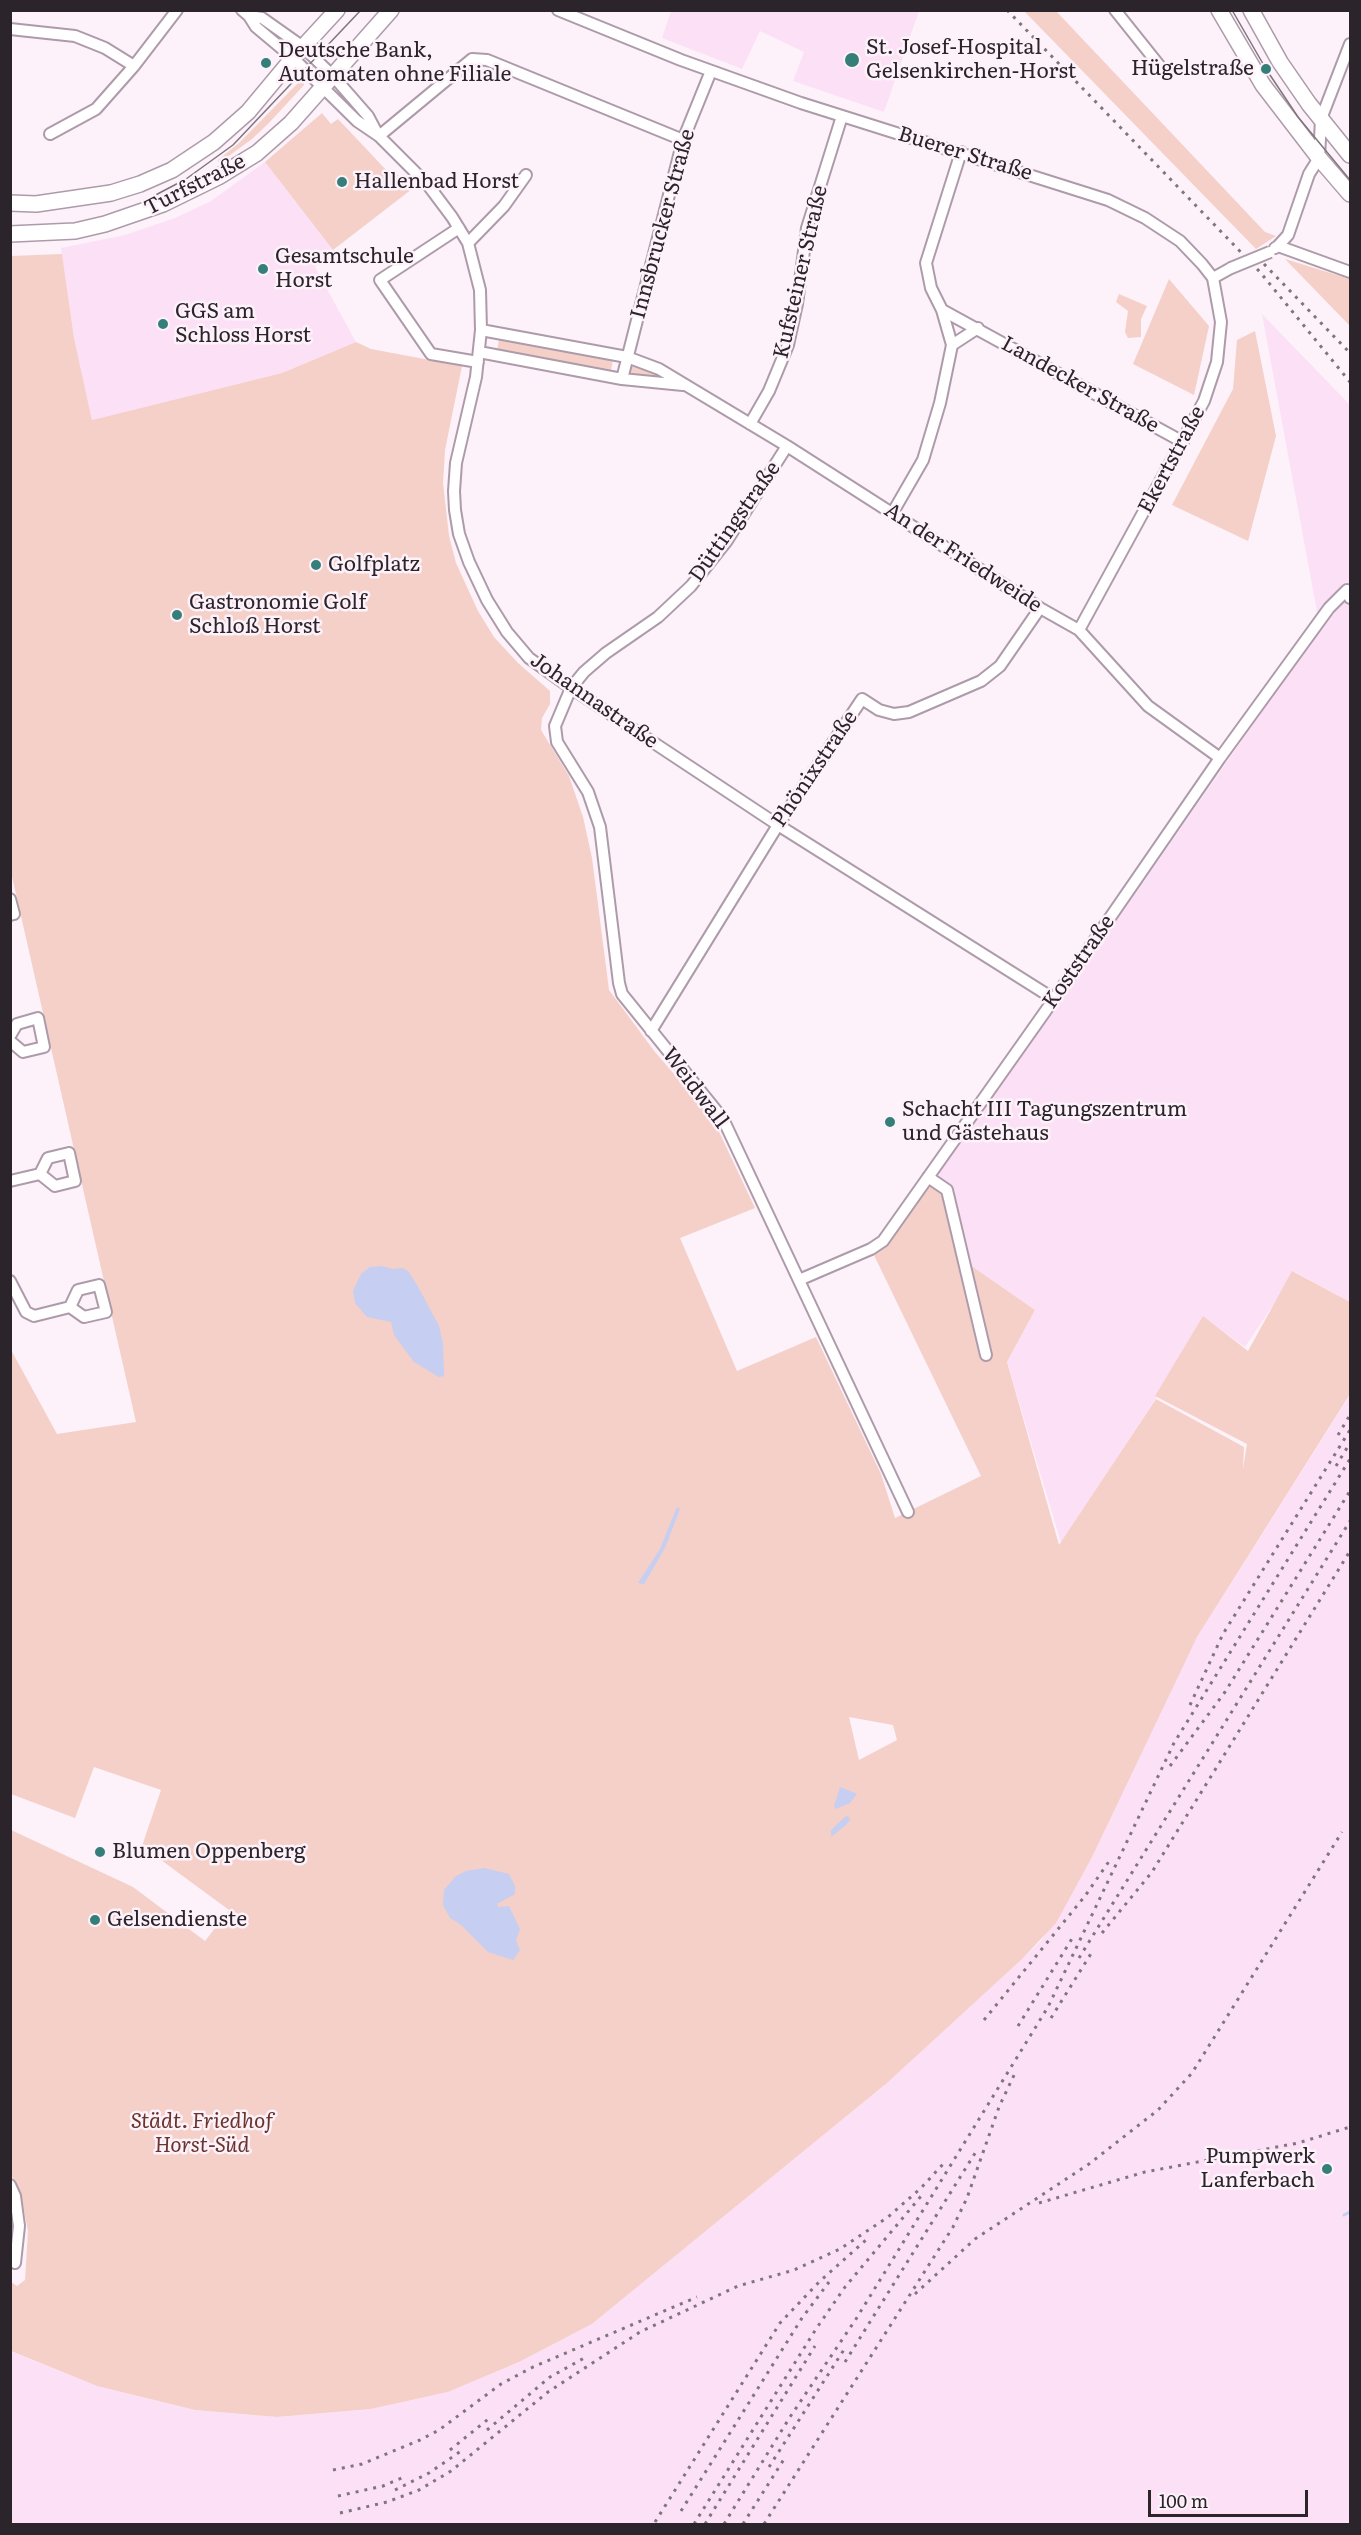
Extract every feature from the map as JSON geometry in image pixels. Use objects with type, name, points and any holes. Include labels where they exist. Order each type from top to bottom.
[{"type":"main road","name":"Turfstraße","points":[[10,203],[36,204],[111,194],[172,170],[214,142],[248,112],[337,10]]},
{"type":"main road","name":"Turfstraße","points":[[10,234],[75,231],[105,224],[133,216],[218,177],[257,153],[291,123],[391,10]]},
{"type":"main road","points":[[1219,10],[1263,85],[1350,194]]},
{"type":"main road","points":[[1251,10],[1280,62],[1350,155]]},
{"type":"street","points":[[50,134],[96,109],[134,66],[177,10]]},
{"type":"street","name":"Buerer Straße","points":[[558,10],[711,71],[842,116],[962,152],[1108,200],[1145,218],[1180,241],[1213,278]]},
{"type":"street","points":[[1115,10],[1159,65]]},
{"type":"street","name":"Johannastraße","points":[[246,13],[256,27],[298,52],[328,82],[357,121],[379,136],[428,185],[468,243],[480,290],[481,330],[479,357],[456,463],[454,491],[459,534],[487,600],[507,632],[529,658],[571,688],[778,825],[1054,999]]},
{"type":"street","points":[[10,29],[75,36],[105,48],[134,66]]},
{"type":"street","points":[[1213,278],[1274,249],[1288,235],[1309,174],[1319,158],[1321,119],[1350,44]]},
{"type":"street","points":[[379,136],[472,59],[487,60],[683,140]]},
{"type":"street","name":"Innsbrucker Straße","points":[[622,380],[683,140],[711,71]]},
{"type":"street","name":"Kufsteiner Straße","points":[[750,424],[769,391],[788,345],[797,304],[807,228],[842,116]]},
{"type":"street","points":[[892,512],[923,460],[940,403],[952,345],[942,310],[931,288],[926,263],[962,152]]},
{"type":"street","points":[[468,243],[504,206],[526,175]]},
{"type":"street","name":"An der Friedweide","points":[[459,228],[381,280],[431,354],[479,357],[622,380],[684,385]]},
{"type":"street","points":[[1274,249],[1350,272]]},
{"type":"street","name":"Ekertstraße","points":[[1079,630],[1204,401],[1217,362],[1221,322],[1213,278]]},
{"type":"street","name":"Landecker Straße","points":[[942,310],[1183,442]]},
{"type":"street","name":"Landecker Straße","points":[[952,345],[978,328]]},
{"type":"street","name":"An der Friedweide","points":[[481,330],[627,357],[659,369],[787,446],[1040,608],[1079,630],[1148,706],[1220,758]]},
{"type":"street","name":"Düttingstraße","points":[[571,688],[584,672],[606,653],[658,617],[691,586],[726,542],[787,446]]},
{"type":"street","name":"Koststraße","points":[[799,1280],[872,1249],[883,1241],[1220,758],[1329,608],[1347,590],[1350,598]]},
{"type":"street","name":"Phönixstraße","points":[[651,1031],[778,825],[862,699],[879,710],[894,714],[909,712],[981,681],[1000,666],[1040,608]]},
{"type":"street","name":"Weidwall","points":[[571,688],[555,726],[557,742],[588,792],[600,827],[619,983],[629,1004],[723,1119],[908,1512]]},
{"type":"street","points":[[10,899],[14,914],[10,915]]},
{"type":"street","points":[[10,1181],[40,1174]]},
{"type":"street","points":[[928,1177],[947,1190],[986,1355]]},
{"type":"street","points":[[10,1281],[26,1312],[34,1316],[70,1307]]},
{"type":"street","points":[[10,2185],[15,2196],[19,2226],[15,2263],[10,2260]]},
{"type":"shaded area","name":"St. Josef-Hospital Gelsenkirchen-Horst","points":[[671,10],[919,11],[884,112],[793,81],[804,52],[760,31],[742,69],[662,38]]},
{"type":"shaded area","name":"GGS am Schloss Horst","points":[[265,162],[334,251],[315,267],[356,342],[282,373],[92,420],[74,338],[61,248],[125,235],[175,218],[211,201]]},
{"type":"shaded area","points":[[1262,314],[1350,405],[1350,1302],[1295,1272],[1245,1347],[1203,1317],[1155,1400],[1061,1543],[1007,1362],[1035,1310],[963,1260],[928,1177],[1064,996],[1320,628]]},
{"type":"shaded area","points":[[1350,1395],[1350,2524],[11,2524],[10,2351],[97,2386],[195,2410],[277,2417],[371,2409],[448,2392],[519,2362],[592,2324],[887,2083],[1041,1941],[1197,1637]]},
{"type":"green space","points":[[1024,11],[1056,11],[1265,232],[1276,236],[1256,249]]},
{"type":"green space","points":[[300,81],[304,82],[304,85],[268,124],[219,163],[218,160],[239,143]]},
{"type":"green space","name":"Hallenbad Horst","points":[[322,113],[331,124],[338,119],[388,172],[392,171],[397,174],[412,189],[333,250],[265,162]]},
{"type":"green space","name":"Städt. Friedhof Horst-Süd","points":[[62,254],[74,338],[92,420],[282,373],[356,342],[371,349],[462,366],[445,450],[443,483],[449,536],[456,563],[478,611],[494,637],[518,663],[550,691],[550,704],[542,718],[541,730],[569,776],[583,817],[592,858],[609,990],[655,1052],[713,1119],[755,1208],[680,1238],[737,1371],[816,1337],[881,1474],[895,1518],[981,1476],[871,1249],[928,1177],[947,1190],[963,1260],[1035,1310],[1007,1362],[1059,1545],[1156,1399],[1244,1447],[1243,1469],[1247,1444],[1155,1396],[1203,1316],[1248,1351],[1292,1271],[1350,1302],[1350,1394],[1197,1637],[1092,1857],[1056,1923],[1022,1959],[887,2083],[592,2324],[519,2362],[448,2392],[371,2409],[277,2417],[195,2410],[97,2386],[11,2351],[11,2282],[17,2286],[25,2280],[28,2231],[21,2195],[10,2172],[11,1830],[133,1887],[205,1941],[229,1910],[142,1846],[161,1790],[94,1767],[75,1818],[11,1794],[10,1348],[57,1434],[136,1422],[11,872],[11,256]],"holes":[[[849,1717],[893,1725],[897,1740],[859,1760]]]},
{"type":"green space","points":[[1285,259],[1350,279],[1350,326]]},
{"type":"green space","points":[[1169,279],[1209,326],[1194,395],[1133,364]]},
{"type":"green space","points":[[1119,294],[1147,306],[1141,319],[1141,337],[1128,338],[1125,332],[1128,311],[1116,302]]},
{"type":"green space","points":[[1255,331],[1276,436],[1248,541],[1172,505],[1233,389],[1237,340]]},
{"type":"green space","points":[[499,339],[613,359],[611,371],[497,351]]},
{"type":"green space","points":[[630,366],[654,373],[656,376],[631,375],[627,371]]},
{"type":"water","points":[[370,1267],[402,1268],[408,1271],[417,1285],[439,1326],[443,1344],[444,1376],[439,1377],[414,1362],[394,1335],[391,1322],[367,1317],[355,1303],[353,1291],[361,1274]]},
{"type":"water","points":[[677,1507],[680,1509],[665,1548],[644,1584],[638,1583],[660,1549]]},
{"type":"water","points":[[840,1787],[857,1794],[850,1803],[836,1809],[834,1806]]},
{"type":"water","points":[[846,1816],[850,1820],[831,1837],[831,1830]]},
{"type":"water","points":[[484,1868],[509,1874],[515,1886],[515,1894],[497,1904],[498,1907],[509,1906],[520,1929],[516,1941],[520,1950],[513,1960],[488,1952],[461,1925],[450,1918],[443,1905],[444,1890],[456,1876],[466,1871]]},
{"type":"waterway","points":[[1344,2215],[1350,2212]]},
{"type":"tram line","points":[[148,199],[186,179],[233,145],[361,10]]},
{"type":"tram line","points":[[1232,10],[1266,69],[1298,117],[1350,180]]},
{"type":"railway","points":[[1007,10],[1260,272],[1350,382]]},
{"type":"railway","points":[[1264,264],[1350,353]]},
{"type":"railway","points":[[1338,1435],[1350,1415]]},
{"type":"railway","points":[[1190,1705],[1223,1634],[1350,1430]]},
{"type":"railway","points":[[1336,1466],[1350,1443]]},
{"type":"railway","points":[[724,2524],[790,2417],[856,2319],[1048,2007],[1174,1743],[1350,1459]]},
{"type":"railway","points":[[1170,1766],[1225,1692],[1350,1491]]},
{"type":"railway","points":[[1079,1958],[1350,1521]]},
{"type":"railway","points":[[1102,1933],[1152,1872],[1350,1551]]},
{"type":"railway","points":[[915,2294],[975,2239],[1089,2164],[1158,2110],[1192,2073],[1342,1832]]},
{"type":"railway","points":[[984,2020],[1085,1896],[1110,1860]]},
{"type":"railway","points":[[1018,2026],[1073,1937]]},
{"type":"railway","points":[[1051,2018],[1092,1952]]},
{"type":"railway","points":[[764,2524],[953,2227],[967,2198],[999,2107],[1015,2073]]},
{"type":"railway","points":[[1039,2203],[1145,2172],[1298,2143],[1350,2127]]},
{"type":"railway","points":[[845,2362],[977,2150]]},
{"type":"railway","points":[[340,2513],[387,2502],[419,2490],[451,2471],[548,2392],[640,2332],[738,2286],[794,2270],[840,2249],[888,2217],[921,2188],[944,2163]]},
{"type":"railway","points":[[694,2524],[816,2329],[845,2287],[922,2195]]},
{"type":"railway","points":[[655,2522],[780,2323],[819,2282],[866,2240]]},
{"type":"railway","points":[[681,2511],[802,2318],[829,2282]]},
{"type":"railway","points":[[333,2470],[362,2464],[420,2440],[439,2430],[501,2384],[533,2367],[697,2297]]},
{"type":"railway","points":[[705,2524],[815,2346]]},
{"type":"railway","points":[[769,2467],[845,2348]]},
{"type":"railway","points":[[487,2430],[550,2377],[586,2357]]},
{"type":"railway","points":[[450,2450],[492,2416]]},
{"type":"railway","points":[[395,2490],[429,2473],[464,2449]]},
{"type":"railway","points":[[743,2524],[786,2456]]},
{"type":"railway","points":[[338,2496],[383,2486],[404,2477]]},
{"type":"place","name":"St. Josef-Hospital Gelsenkirchen-Horst","points":[[852,60]]},
{"type":"place","name":"Deutsche Bank, Automaten ohne Filiale","points":[[266,63]]},
{"type":"place","name":"Hügelstraße","points":[[1266,69]]},
{"type":"place","name":"Hallenbad Horst","points":[[342,182]]},
{"type":"place","name":"Gesamtschule Horst","points":[[263,269]]},
{"type":"place","name":"GGS am Schloss Horst","points":[[163,324]]},
{"type":"place","name":"Golfplatz","points":[[316,565]]},
{"type":"place","name":"Gastronomie Golf Schloß Horst","points":[[177,615]]},
{"type":"place","name":"Schacht III Tagungszentrum und Gästehaus","points":[[890,1122]]},
{"type":"place","name":"Blumen Oppenberg","points":[[100,1852]]},
{"type":"place","name":"Gelsendienste","points":[[95,1920]]},
{"type":"place","name":"Pumpwerk Lanferbach","points":[[1327,2169]]}]
